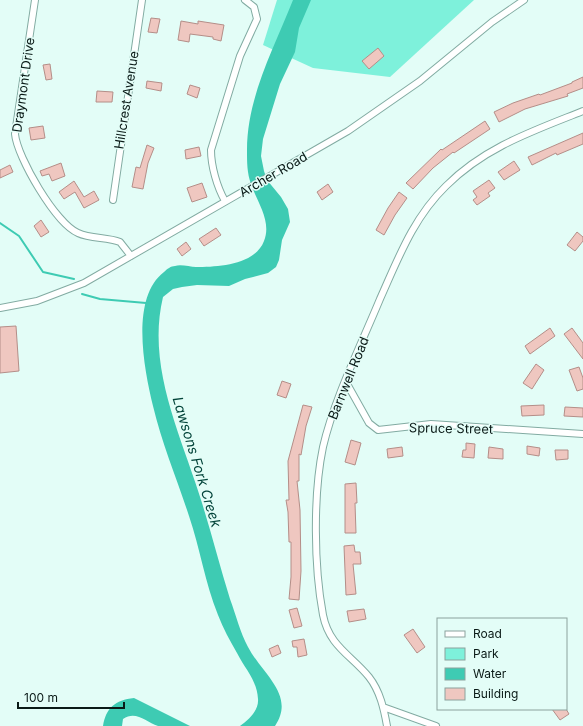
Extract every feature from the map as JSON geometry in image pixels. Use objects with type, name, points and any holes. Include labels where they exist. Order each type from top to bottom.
[{"type":"street","name":"Draymont Drive","points":[[35,0],[15,134],[19,151],[56,215],[66,226],[85,236],[120,242],[131,256]]},
{"type":"street","name":"Hillcrest Avenue","points":[[113,200],[142,0]]},
{"type":"street","points":[[225,201],[215,175],[211,150],[240,56],[257,19],[254,7],[245,0]]},
{"type":"street","name":"Archer Road","points":[[0,308],[37,301],[68,290],[131,256],[348,131],[420,81],[492,22],[524,0]]},
{"type":"street","name":"Barnwell Road","points":[[387,726],[379,695],[369,678],[332,640],[328,633],[322,614],[317,545],[320,462],[328,431],[346,382],[405,244],[417,222],[433,200],[458,175],[492,150],[525,133],[583,111]]},
{"type":"street","name":"Spruce Street","points":[[346,382],[369,423],[378,430],[432,424],[583,434]]},
{"type":"street","points":[[383,707],[436,726]]},
{"type":"green space","points":[[277,0],[474,0],[390,77],[313,68],[263,45]]},
{"type":"water","points":[[293,0],[311,0],[299,28],[295,52],[280,84],[263,139],[261,156],[267,180],[281,197],[288,209],[290,222],[282,240],[279,260],[276,267],[268,273],[245,279],[229,286],[197,285],[173,289],[163,297],[159,324],[159,350],[169,402],[176,428],[202,503],[230,599],[245,641],[254,657],[275,685],[282,704],[280,715],[275,726],[240,726],[250,718],[257,707],[257,692],[253,680],[229,639],[213,603],[193,528],[161,434],[149,391],[146,373],[142,335],[143,316],[147,299],[153,284],[169,268],[180,265],[196,267],[235,263],[253,255],[264,241],[266,234],[265,219],[251,184],[248,172],[248,130],[263,73]]},
{"type":"water","points":[[134,698],[190,726],[158,726],[137,716],[132,716],[123,719],[122,726],[103,726],[106,714],[112,706],[127,699]]},
{"type":"building","points":[[151,18],[160,19],[157,33],[148,32]]},
{"type":"building","points":[[181,21],[198,24],[198,21],[224,25],[221,41],[213,39],[213,37],[190,34],[189,42],[178,40]]},
{"type":"building","points":[[378,48],[384,56],[369,69],[362,61]]},
{"type":"building","points":[[50,64],[52,79],[46,80],[43,65]]},
{"type":"building","points":[[583,77],[583,88],[567,94],[568,96],[525,109],[499,122],[494,112],[513,103],[572,83]]},
{"type":"building","points":[[147,81],[162,83],[161,91],[146,88]]},
{"type":"building","points":[[190,85],[200,88],[197,98],[187,94]]},
{"type":"building","points":[[97,91],[113,92],[112,102],[96,102]]},
{"type":"building","points":[[485,121],[490,129],[454,153],[453,152],[433,168],[413,189],[406,183],[441,149],[442,150]]},
{"type":"building","points":[[43,126],[45,138],[31,140],[29,128]]},
{"type":"building","points":[[583,133],[583,144],[557,155],[556,153],[532,165],[528,157]]},
{"type":"building","points":[[147,145],[154,148],[148,163],[143,189],[132,187],[136,167],[140,168]]},
{"type":"building","points":[[199,147],[201,156],[186,159],[185,150]]},
{"type":"building","points":[[514,161],[520,170],[504,180],[498,172]]},
{"type":"building","points":[[61,163],[65,176],[52,181],[49,174],[42,176],[40,171]]},
{"type":"building","points":[[10,165],[13,172],[0,178],[0,170]]},
{"type":"building","points":[[489,180],[495,188],[488,193],[490,196],[477,205],[473,200],[477,197],[473,191]]},
{"type":"building","points":[[74,181],[84,197],[94,191],[99,200],[84,208],[75,192],[64,199],[59,192]]},
{"type":"building","points":[[202,183],[207,197],[192,202],[187,188]]},
{"type":"building","points":[[328,184],[333,192],[322,200],[317,192]]},
{"type":"building","points":[[399,192],[407,198],[395,215],[384,235],[376,230]]},
{"type":"building","points":[[41,220],[49,232],[41,237],[34,226]]},
{"type":"building","points":[[216,228],[221,235],[204,246],[199,239]]},
{"type":"building","points":[[577,232],[583,237],[583,241],[575,251],[567,245]]},
{"type":"building","points":[[186,242],[191,249],[182,256],[177,249]]},
{"type":"building","points":[[16,326],[19,371],[0,373],[0,327]]},
{"type":"building","points":[[550,328],[555,336],[530,354],[525,346]]},
{"type":"building","points":[[572,328],[583,343],[583,359],[564,334]]},
{"type":"building","points":[[536,364],[544,370],[532,389],[523,383]]},
{"type":"building","points":[[579,367],[583,378],[583,389],[577,391],[569,370]]},
{"type":"building","points":[[282,381],[291,384],[286,398],[277,395]]},
{"type":"building","points":[[303,405],[312,407],[306,426],[301,455],[299,454],[299,481],[297,481],[300,510],[301,571],[299,600],[289,599],[291,577],[291,542],[289,542],[286,500],[289,500],[288,461]]},
{"type":"building","points":[[544,405],[544,415],[522,416],[521,406]]},
{"type":"building","points":[[565,407],[583,408],[583,417],[564,416]]},
{"type":"building","points":[[351,440],[361,443],[355,465],[345,462]]},
{"type":"building","points":[[466,443],[475,444],[474,458],[462,457],[463,450],[466,450]]},
{"type":"building","points":[[527,446],[540,448],[539,456],[527,454]]},
{"type":"building","points":[[402,447],[403,456],[388,458],[387,449]]},
{"type":"building","points":[[489,447],[503,449],[503,459],[488,458]]},
{"type":"building","points":[[555,450],[568,450],[568,459],[556,460]]},
{"type":"building","points":[[356,483],[356,533],[345,533],[345,484]]},
{"type":"building","points":[[354,545],[355,552],[360,552],[361,564],[353,564],[356,594],[346,595],[344,546]]},
{"type":"building","points":[[297,608],[302,626],[294,628],[289,610]]},
{"type":"building","points":[[364,609],[366,619],[349,622],[347,611]]},
{"type":"building","points":[[413,629],[425,647],[417,653],[404,635]]},
{"type":"building","points":[[304,639],[307,655],[298,657],[297,647],[293,647],[292,641]]},
{"type":"building","points":[[278,645],[281,653],[272,657],[269,649]]},
{"type":"building","points":[[553,710],[567,710],[569,714],[560,720]]},
{"type":"waterway","points":[[0,223],[19,236],[43,272],[74,279]]},
{"type":"waterway","points":[[82,294],[100,299],[146,303]]},
{"type":"water label","name":"Lawsons Fork Creek","points":[[197,462]]}]
